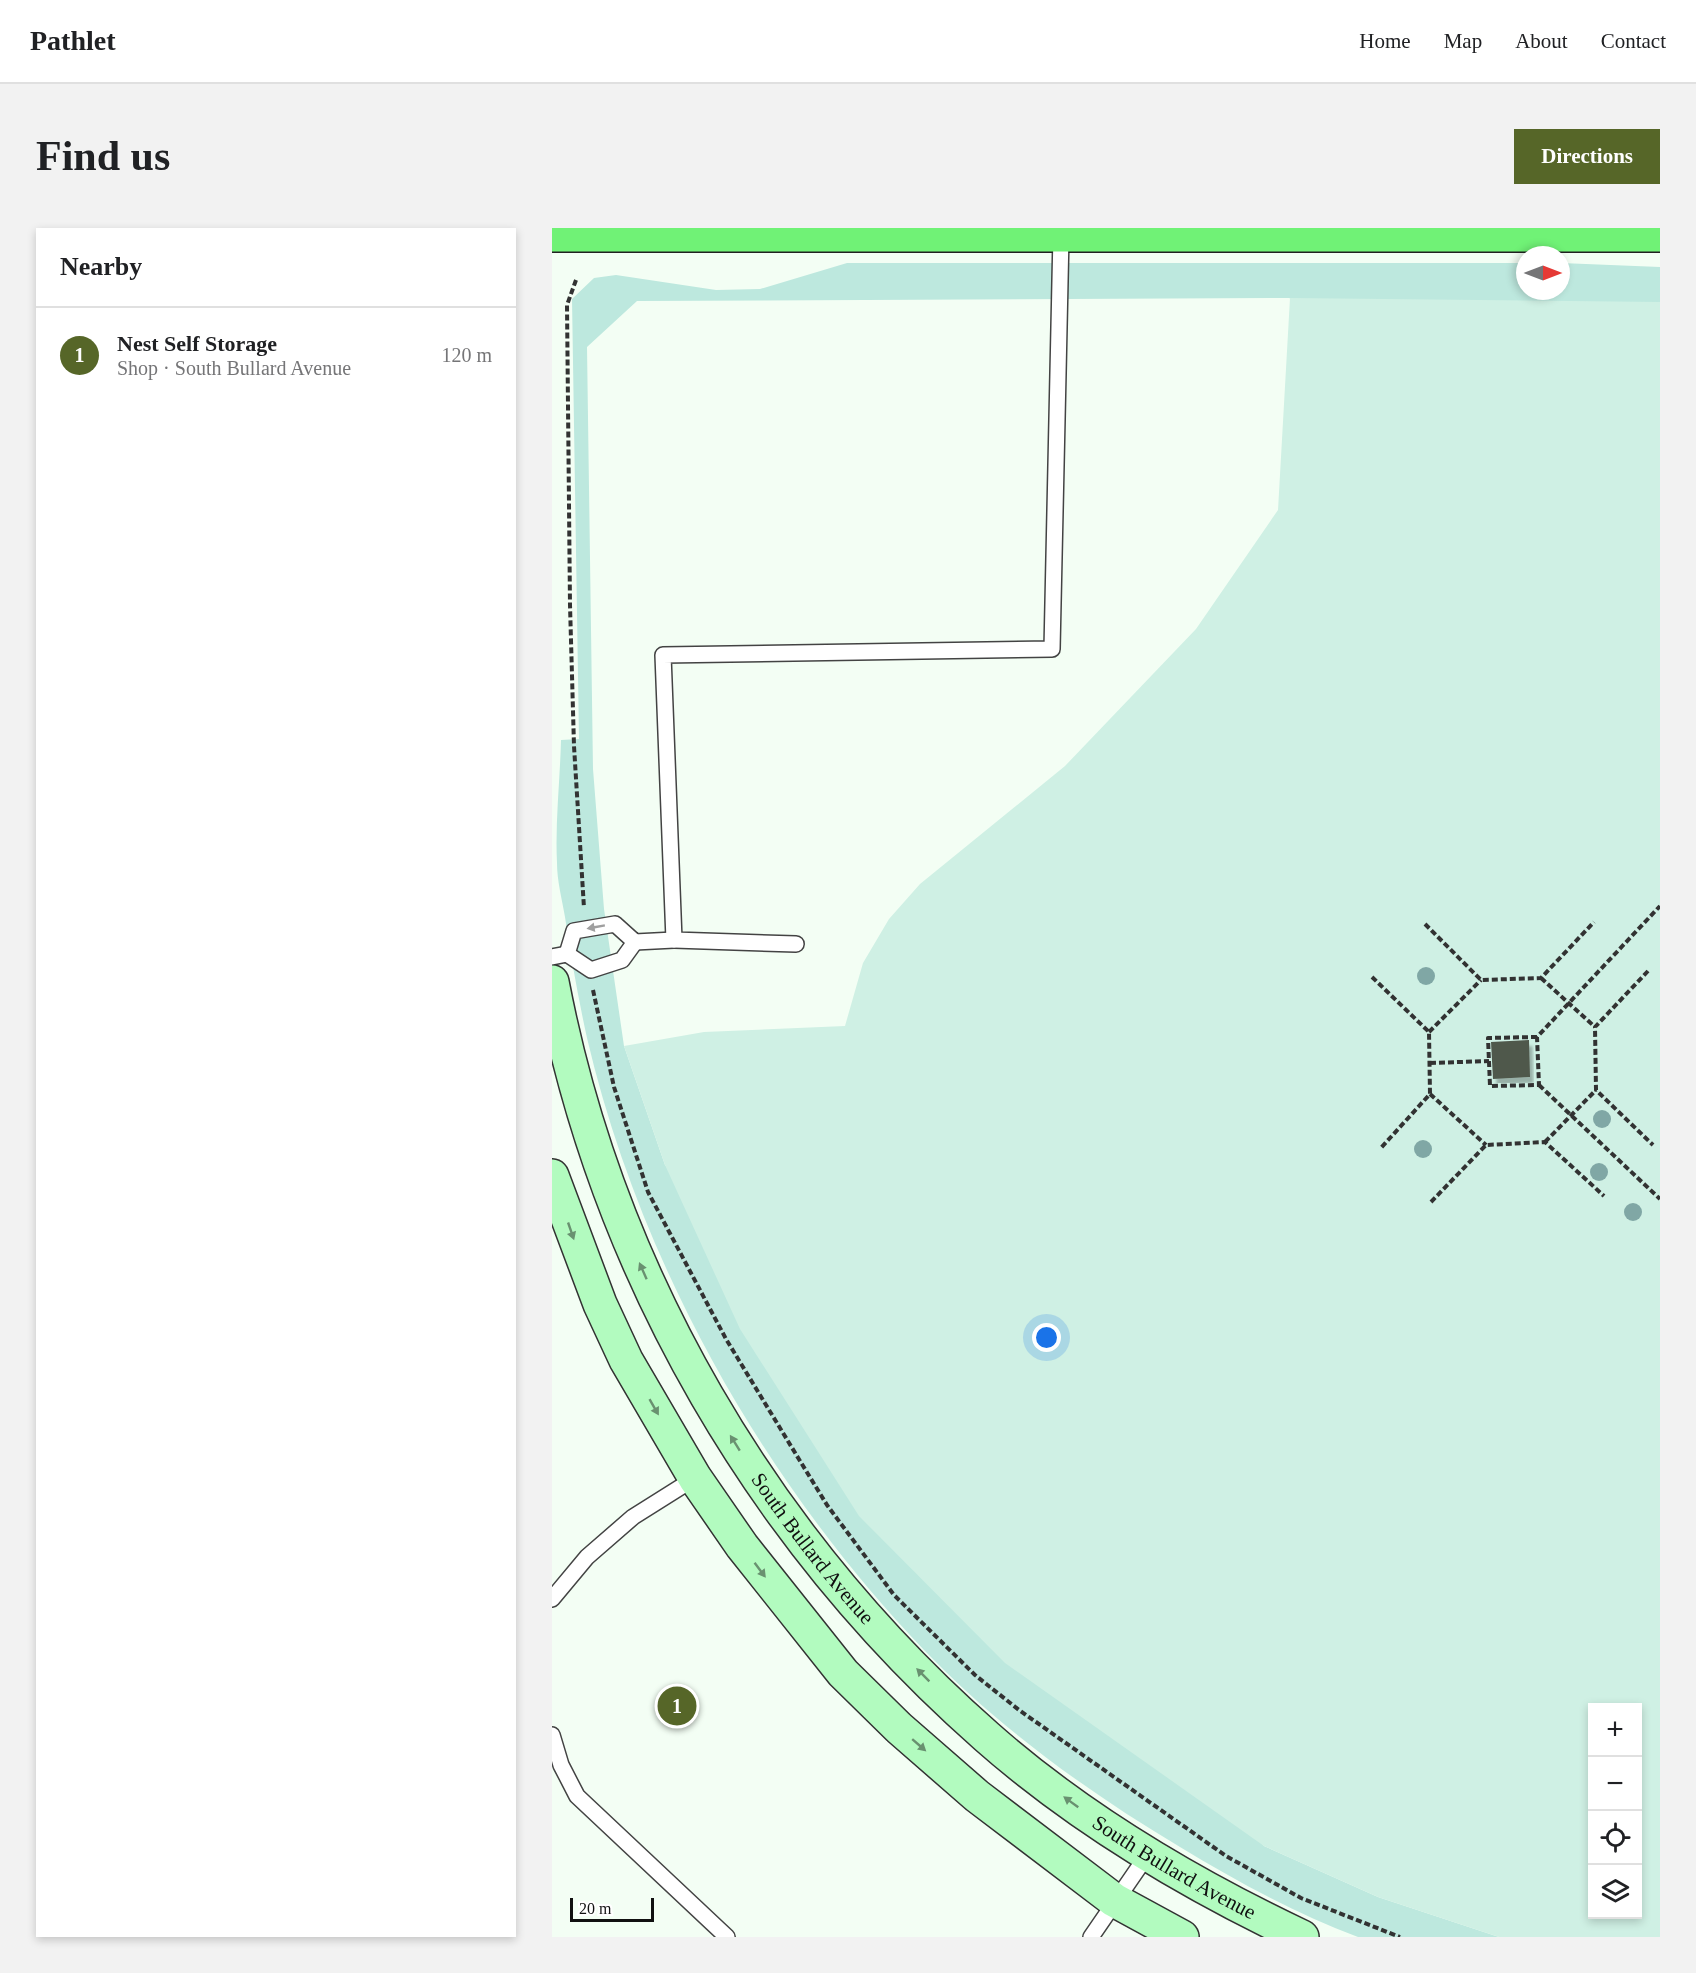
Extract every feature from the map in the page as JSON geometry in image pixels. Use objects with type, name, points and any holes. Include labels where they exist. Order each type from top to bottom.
[{"type":"main road","points":[[552,235],[1660,235]]},
{"type":"main road","name":"South Bullard Avenue","points":[[557,964],[565,1050],[609,1194],[676,1339],[706,1396],[757,1478],[807,1548],[852,1603],[939,1691],[988,1737],[1038,1778],[1148,1854],[1234,1903],[1302,1937]]},
{"type":"main road","points":[[552,1176],[588,1274],[626,1360],[695,1478],[749,1556],[843,1673],[899,1728],[977,1796],[1114,1899],[1182,1937]]},
{"type":"lane","points":[[674,940],[663,655],[1052,649],[1061,235]]},
{"type":"lane","points":[[635,942],[622,960],[591,970],[557,964],[574,931],[615,924],[635,942],[674,940],[796,944]]},
{"type":"lane","points":[[552,1599],[587,1557],[633,1516],[695,1478]]},
{"type":"lane","points":[[552,1734],[561,1765],[577,1796],[727,1937]]},
{"type":"lane","points":[[1091,1937],[1114,1899],[1148,1854]]},
{"type":"path","points":[[576,280],[567,305],[570,605],[574,746],[588,929]]},
{"type":"path","points":[[1660,906],[1538,1037],[1539,1085],[1660,1199]]},
{"type":"path","points":[[1541,978],[1594,922]]},
{"type":"path","points":[[1425,924],[1481,980]]},
{"type":"path","points":[[591,970],[602,1040],[614,1086],[648,1192],[726,1339],[779,1428],[827,1505],[894,1595],[975,1676],[1019,1710],[1217,1850],[1301,1898],[1400,1937]]},
{"type":"path","points":[[1431,1202],[1486,1145],[1545,1142],[1596,1090],[1595,1027],[1648,971]]},
{"type":"path","points":[[1372,977],[1429,1032],[1430,1094],[1380,1149]]},
{"type":"path","points":[[1429,1032],[1481,980],[1541,978],[1595,1027]]},
{"type":"path","points":[[1538,1037],[1488,1038],[1490,1086],[1539,1085]]},
{"type":"path","points":[[1430,1063],[1489,1061]]},
{"type":"path","points":[[1596,1090],[1653,1145]]},
{"type":"path","points":[[1430,1094],[1486,1145]]},
{"type":"path","points":[[1545,1142],[1604,1196]]},
{"type":"shaded area","points":[[847,263],[1516,263],[1516,300],[1570,300],[1570,263],[1660,267],[1660,441],[1289,298],[637,301],[587,347],[593,769],[604,909],[624,1046],[665,1165],[1264,1846],[1378,1897],[1499,1937],[1358,1937],[1312,1918],[1201,1860],[1146,1826],[1078,1781],[1014,1732],[953,1679],[924,1650],[866,1585],[811,1516],[761,1443],[715,1366],[675,1287],[640,1205],[610,1122],[587,1038],[557,870],[561,740],[579,739],[572,299],[594,278],[616,275],[716,290],[760,289]]},
{"type":"shaded area","points":[[1290,298],[1660,302],[1660,1937],[1499,1937],[1378,1897],[1264,1846],[1005,1663],[859,1516],[740,1329],[665,1165],[624,1046],[704,1032],[845,1026],[863,963],[889,919],[920,884],[1065,766],[1196,629],[1278,510]]},
{"type":"building","points":[[1529,1040],[1530,1077],[1493,1079],[1491,1042]]},
{"type":"place","name":"Nest Self Storage","points":[[677,1706]]}]
